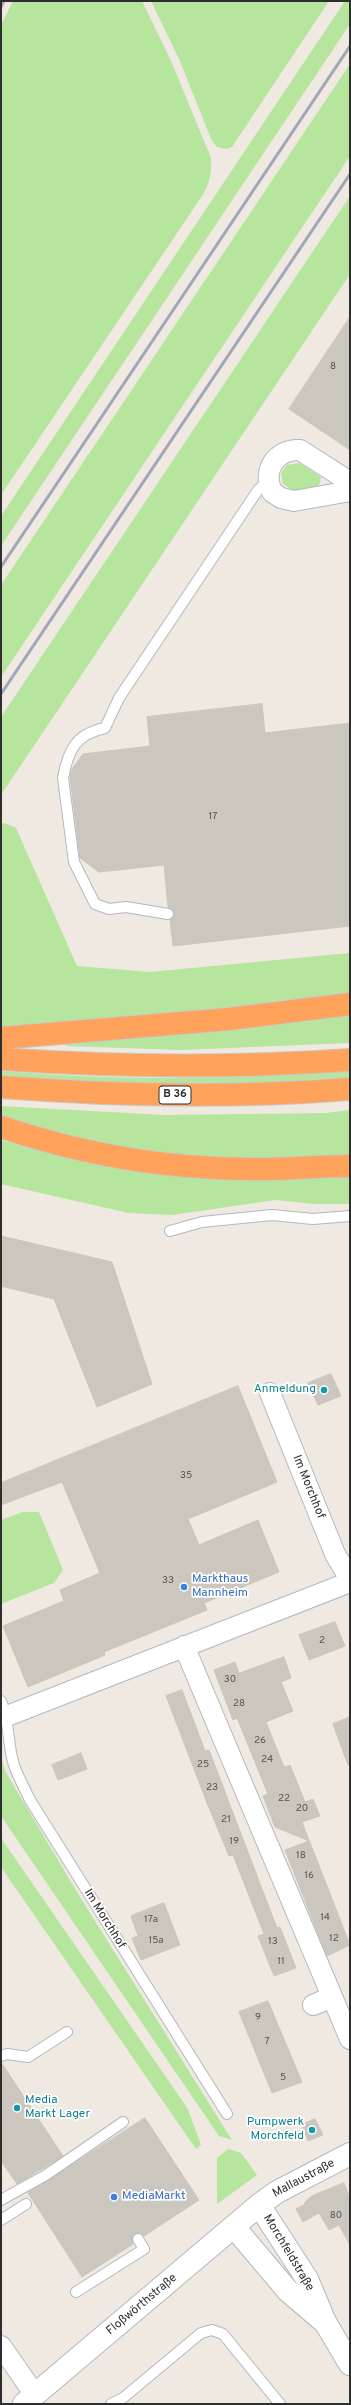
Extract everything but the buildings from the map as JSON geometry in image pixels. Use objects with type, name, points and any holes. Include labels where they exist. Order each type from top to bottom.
[{"type":"highway","points":[[1,1038],[229,1019],[350,1004]]},
{"type":"highway","points":[[1,1059],[155,1066],[286,1064],[350,1060]]},
{"type":"highway","name":"B 36","points":[[1,1087],[209,1096],[263,1095],[350,1089]]},
{"type":"highway","points":[[1,1127],[78,1149],[138,1160],[209,1167],[261,1169],[350,1166]]},
{"type":"main road","name":"Mallaustraße","points":[[259,2205],[277,2192],[350,2154]]},
{"type":"main road","name":"Floßwörthstraße","points":[[29,2400],[259,2205]]},
{"type":"main road","name":"Morchfeldstraße","points":[[259,2205],[307,2279],[325,2322],[350,2364]]},
{"type":"main road","name":"Morchfeldstraße","points":[[234,2227],[288,2291],[325,2322]]},
{"type":"street","points":[[350,482],[300,450],[282,453],[275,459],[270,466],[268,481],[276,496],[290,501],[350,491]]},
{"type":"street","name":"Im Morchhof","points":[[270,1393],[335,1554],[350,1579]]},
{"type":"street","name":"Im Morchhof","points":[[4,1708],[184,1646],[350,1582]]},
{"type":"street","points":[[184,1646],[350,2039]]},
{"type":"street","points":[[313,2005],[332,1998]]},
{"type":"street","points":[[1,2346],[29,2400]]},
{"type":"lane","points":[[168,914],[126,907],[109,909],[95,904],[74,862],[63,778],[65,765],[73,748],[84,735],[105,728],[119,698],[258,490],[268,481]]},
{"type":"lane","points":[[170,1230],[202,1222],[272,1215],[313,1219],[350,1216]]},
{"type":"lane","name":"Im Morchhof","points":[[4,1708],[14,1765],[30,1800],[227,2114]]},
{"type":"lane","points":[[1,2056],[7,2054],[28,2057],[66,2032]]},
{"type":"lane","points":[[1,2200],[46,2175],[123,2122]]},
{"type":"lane","points":[[1,2220],[26,2204]]},
{"type":"lane","points":[[76,2292],[144,2249],[138,2239]]},
{"type":"lane","points":[[111,2404],[123,2398],[201,2333],[212,2330],[223,2334],[280,2404]]},
{"type":"green space","points":[[13,1],[142,1],[172,63],[211,158],[211,172],[204,193],[1,495],[1,25]]},
{"type":"green space","points":[[151,1],[329,1],[232,147],[227,149],[217,147],[212,141],[179,59]]},
{"type":"green space","points":[[345,1],[350,1],[350,24],[1,546],[1,516]]},
{"type":"green space","points":[[350,64],[350,156],[1,677],[1,585]]},
{"type":"green space","points":[[350,196],[350,274],[1,795],[1,717]]},
{"type":"green space","points":[[299,463],[321,477],[319,486],[294,491],[283,484],[281,473],[287,465]]},
{"type":"green space","points":[[5,823],[16,828],[77,966],[150,972],[350,953],[350,996],[1,1029],[1,824]]},
{"type":"green space","points":[[350,1013],[350,1043],[180,1050],[67,1046],[67,1041]]},
{"type":"green space","points":[[1,1071],[132,1078],[176,1078],[263,1076],[350,1071],[350,1079],[207,1086],[102,1084],[1,1077]]},
{"type":"green space","points":[[1,1106],[163,1115],[326,1113],[350,1110],[350,1156],[286,1160],[201,1158],[106,1145],[1,1119]]},
{"type":"green space","points":[[1,1140],[44,1152],[110,1167],[155,1174],[198,1178],[350,1178],[350,1204],[315,1204],[275,1200],[172,1215],[129,1213],[1,1184]]},
{"type":"green space","points":[[23,1512],[39,1512],[63,1570],[54,1583],[1,1604],[1,1520]]},
{"type":"green space","points":[[1,1756],[5,1771],[80,1897],[232,2140],[219,2136],[1,1816]]},
{"type":"green space","points":[[1,1838],[188,2109],[201,2145],[196,2149],[1,1867]]},
{"type":"green space","points":[[228,2149],[241,2153],[257,2175],[217,2204],[217,2158]]},
{"type":"railway","points":[[1,7],[4,1]]},
{"type":"railway","points":[[1,567],[350,46]]},
{"type":"railway","points":[[1,694],[350,174]]},
{"type":"place","name":"Anmeldung","points":[[324,1390]]},
{"type":"place","name":"Markthaus Mannheim","points":[[184,1587]]},
{"type":"place","name":"Media Markt Lager","points":[[17,2108]]},
{"type":"place","name":"Pumpwerk Morchfeld","points":[[312,2130]]},
{"type":"place","name":"MediaMarkt","points":[[114,2197]]}]
